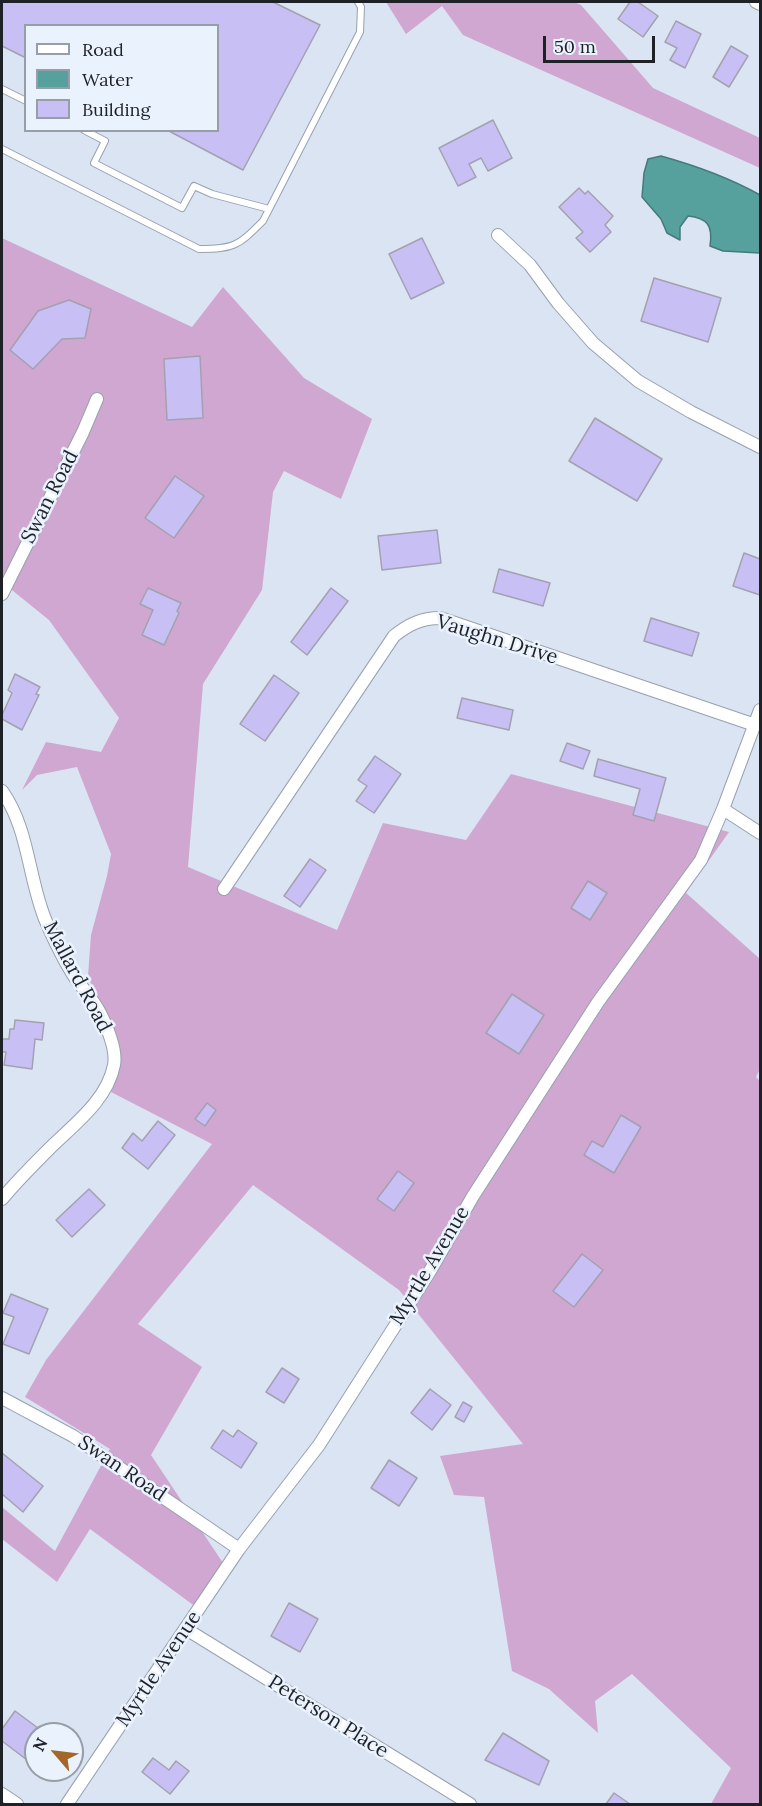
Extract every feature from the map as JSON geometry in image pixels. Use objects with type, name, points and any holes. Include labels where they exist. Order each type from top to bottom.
[{"type":"street","points":[[756,2],[760,4]]},
{"type":"street","points":[[498,235],[530,265],[558,303],[593,343],[638,381],[691,412],[760,447]]},
{"type":"street","name":"Swan Road","points":[[2,594],[98,399]]},
{"type":"street","name":"Vaughn Drive","points":[[224,889],[394,636],[406,626],[419,620],[440,618],[755,725]]},
{"type":"street","name":"Myrtle Avenue","points":[[67,1804],[239,1548],[319,1445],[430,1271],[473,1196],[598,1002],[701,860],[723,810],[760,710]]},
{"type":"street","name":"Mallard Road","points":[[2,793],[16,818],[25,843],[34,887],[44,917],[59,951],[75,978],[99,1010],[107,1029],[114,1063],[107,1086],[90,1110],[19,1178],[2,1199]]},
{"type":"street","points":[[723,810],[760,833]]},
{"type":"street","name":"Swan Road","points":[[2,1398],[73,1436],[239,1548]]},
{"type":"street","name":"Peterson Place","points":[[186,1629],[470,1804]]},
{"type":"street","points":[[2,1794],[17,1804]]},
{"type":"lane","points":[[2,149],[198,249],[226,249],[246,238],[263,221],[360,32],[361,7],[358,2]]},
{"type":"lane","points":[[2,89],[24,100]]},
{"type":"lane","points":[[88,132],[105,141],[94,163],[182,207],[194,186],[212,194],[269,209]]},
{"type":"shaded area","points":[[386,2],[574,2],[581,5],[653,88],[760,138],[760,168],[463,35],[442,6],[406,34]]},
{"type":"shaded area","points":[[2,238],[192,327],[223,287],[304,378],[372,419],[341,499],[284,471],[273,492],[262,590],[203,684],[188,867],[337,930],[383,823],[466,840],[511,774],[729,832],[686,893],[760,959],[760,1069],[756,1077],[760,1081],[760,1804],[711,1804],[731,1768],[632,1674],[595,1701],[598,1733],[549,1689],[512,1671],[484,1497],[454,1495],[440,1456],[523,1444],[399,1290],[253,1185],[138,1324],[202,1367],[151,1455],[227,1569],[200,1610],[90,1529],[57,1582],[2,1539],[2,1507],[55,1551],[110,1449],[25,1397],[46,1360],[212,1144],[111,1092],[119,1049],[88,976],[91,935],[111,854],[77,767],[37,775],[22,790],[46,742],[101,752],[119,718],[49,620],[2,582]]},
{"type":"water","points":[[661,156],[712,172],[760,195],[760,253],[723,251],[710,246],[711,233],[708,224],[695,217],[688,216],[680,227],[680,240],[667,233],[661,219],[642,197],[648,159]]},
{"type":"building","points":[[2,2],[273,2],[320,25],[243,170],[171,132],[219,132],[219,24],[24,24],[24,57],[2,46]]},
{"type":"building","points":[[630,2],[638,2],[658,16],[643,37],[618,19]]},
{"type":"building","points":[[676,21],[701,34],[685,68],[670,60],[677,48],[665,42]]},
{"type":"building","points":[[731,46],[748,56],[729,87],[713,77]]},
{"type":"building","points":[[493,120],[512,158],[488,171],[481,158],[469,164],[476,177],[458,186],[439,148]]},
{"type":"building","points":[[579,188],[585,194],[588,191],[613,216],[605,225],[611,232],[590,252],[576,238],[583,232],[559,207]]},
{"type":"building","points":[[422,238],[444,283],[411,299],[389,254]]},
{"type":"building","points":[[654,278],[721,298],[708,342],[641,321]]},
{"type":"building","points":[[69,300],[91,309],[85,338],[62,339],[33,369],[10,350],[38,311]]},
{"type":"building","points":[[200,356],[203,418],[167,420],[164,359]]},
{"type":"building","points":[[595,418],[662,459],[637,501],[569,461]]},
{"type":"building","points":[[175,476],[204,496],[174,538],[145,518]]},
{"type":"building","points":[[437,530],[441,563],[382,570],[378,536]]},
{"type":"building","points":[[744,553],[760,559],[760,595],[733,586]]},
{"type":"building","points":[[499,569],[550,583],[543,606],[493,592]]},
{"type":"building","points":[[148,588],[181,603],[177,611],[179,613],[164,645],[142,635],[153,610],[140,604]]},
{"type":"building","points":[[331,588],[348,601],[307,655],[291,642]]},
{"type":"building","points":[[651,618],[699,633],[692,656],[644,641]]},
{"type":"building","points":[[15,674],[40,687],[36,694],[39,695],[22,730],[2,719],[12,693],[8,690]]},
{"type":"building","points":[[274,675],[299,693],[265,741],[240,724]]},
{"type":"building","points":[[462,698],[513,710],[509,730],[457,718]]},
{"type":"building","points":[[567,743],[590,751],[583,769],[560,761]]},
{"type":"building","points":[[375,756],[401,774],[374,813],[356,801],[367,786],[358,780]]},
{"type":"building","points":[[598,759],[666,778],[654,821],[633,815],[640,789],[594,776]]},
{"type":"building","points":[[310,859],[326,870],[300,907],[284,896]]},
{"type":"building","points":[[588,881],[607,893],[590,920],[571,908]]},
{"type":"building","points":[[512,994],[544,1015],[519,1054],[486,1033]]},
{"type":"building","points":[[15,1020],[44,1023],[42,1040],[35,1039],[32,1069],[4,1065],[6,1052],[2,1052],[2,1039],[9,1039],[10,1029],[14,1029]]},
{"type":"building","points":[[207,1103],[216,1110],[205,1126],[195,1119]]},
{"type":"building","points":[[621,1115],[641,1127],[614,1173],[584,1155],[592,1141],[603,1147]]},
{"type":"building","points":[[158,1121],[175,1135],[148,1169],[122,1148],[133,1133],[142,1141]]},
{"type":"building","points":[[398,1171],[414,1183],[394,1211],[377,1199]]},
{"type":"building","points":[[89,1189],[105,1205],[72,1237],[56,1220]]},
{"type":"building","points":[[582,1254],[603,1270],[574,1307],[553,1291]]},
{"type":"building","points":[[11,1294],[48,1309],[29,1354],[3,1344],[14,1317],[3,1313]]},
{"type":"building","points":[[282,1368],[299,1379],[284,1403],[266,1392]]},
{"type":"building","points":[[430,1389],[451,1405],[432,1430],[411,1413]]},
{"type":"building","points":[[463,1402],[472,1407],[464,1422],[455,1417]]},
{"type":"building","points":[[223,1430],[233,1437],[238,1430],[257,1443],[241,1468],[211,1448]]},
{"type":"building","points":[[2,1453],[43,1486],[23,1512],[2,1494]]},
{"type":"building","points":[[389,1460],[417,1478],[399,1506],[371,1488]]},
{"type":"building","points":[[289,1603],[318,1619],[300,1652],[271,1636]]},
{"type":"building","points":[[15,1711],[30,1722],[24,1722],[24,1758],[2,1741],[2,1729]]},
{"type":"building","points":[[503,1733],[549,1761],[539,1785],[485,1760]]},
{"type":"building","points":[[153,1758],[169,1770],[176,1761],[189,1771],[170,1794],[142,1772]]},
{"type":"building","points":[[614,1793],[630,1804],[606,1804]]}]
